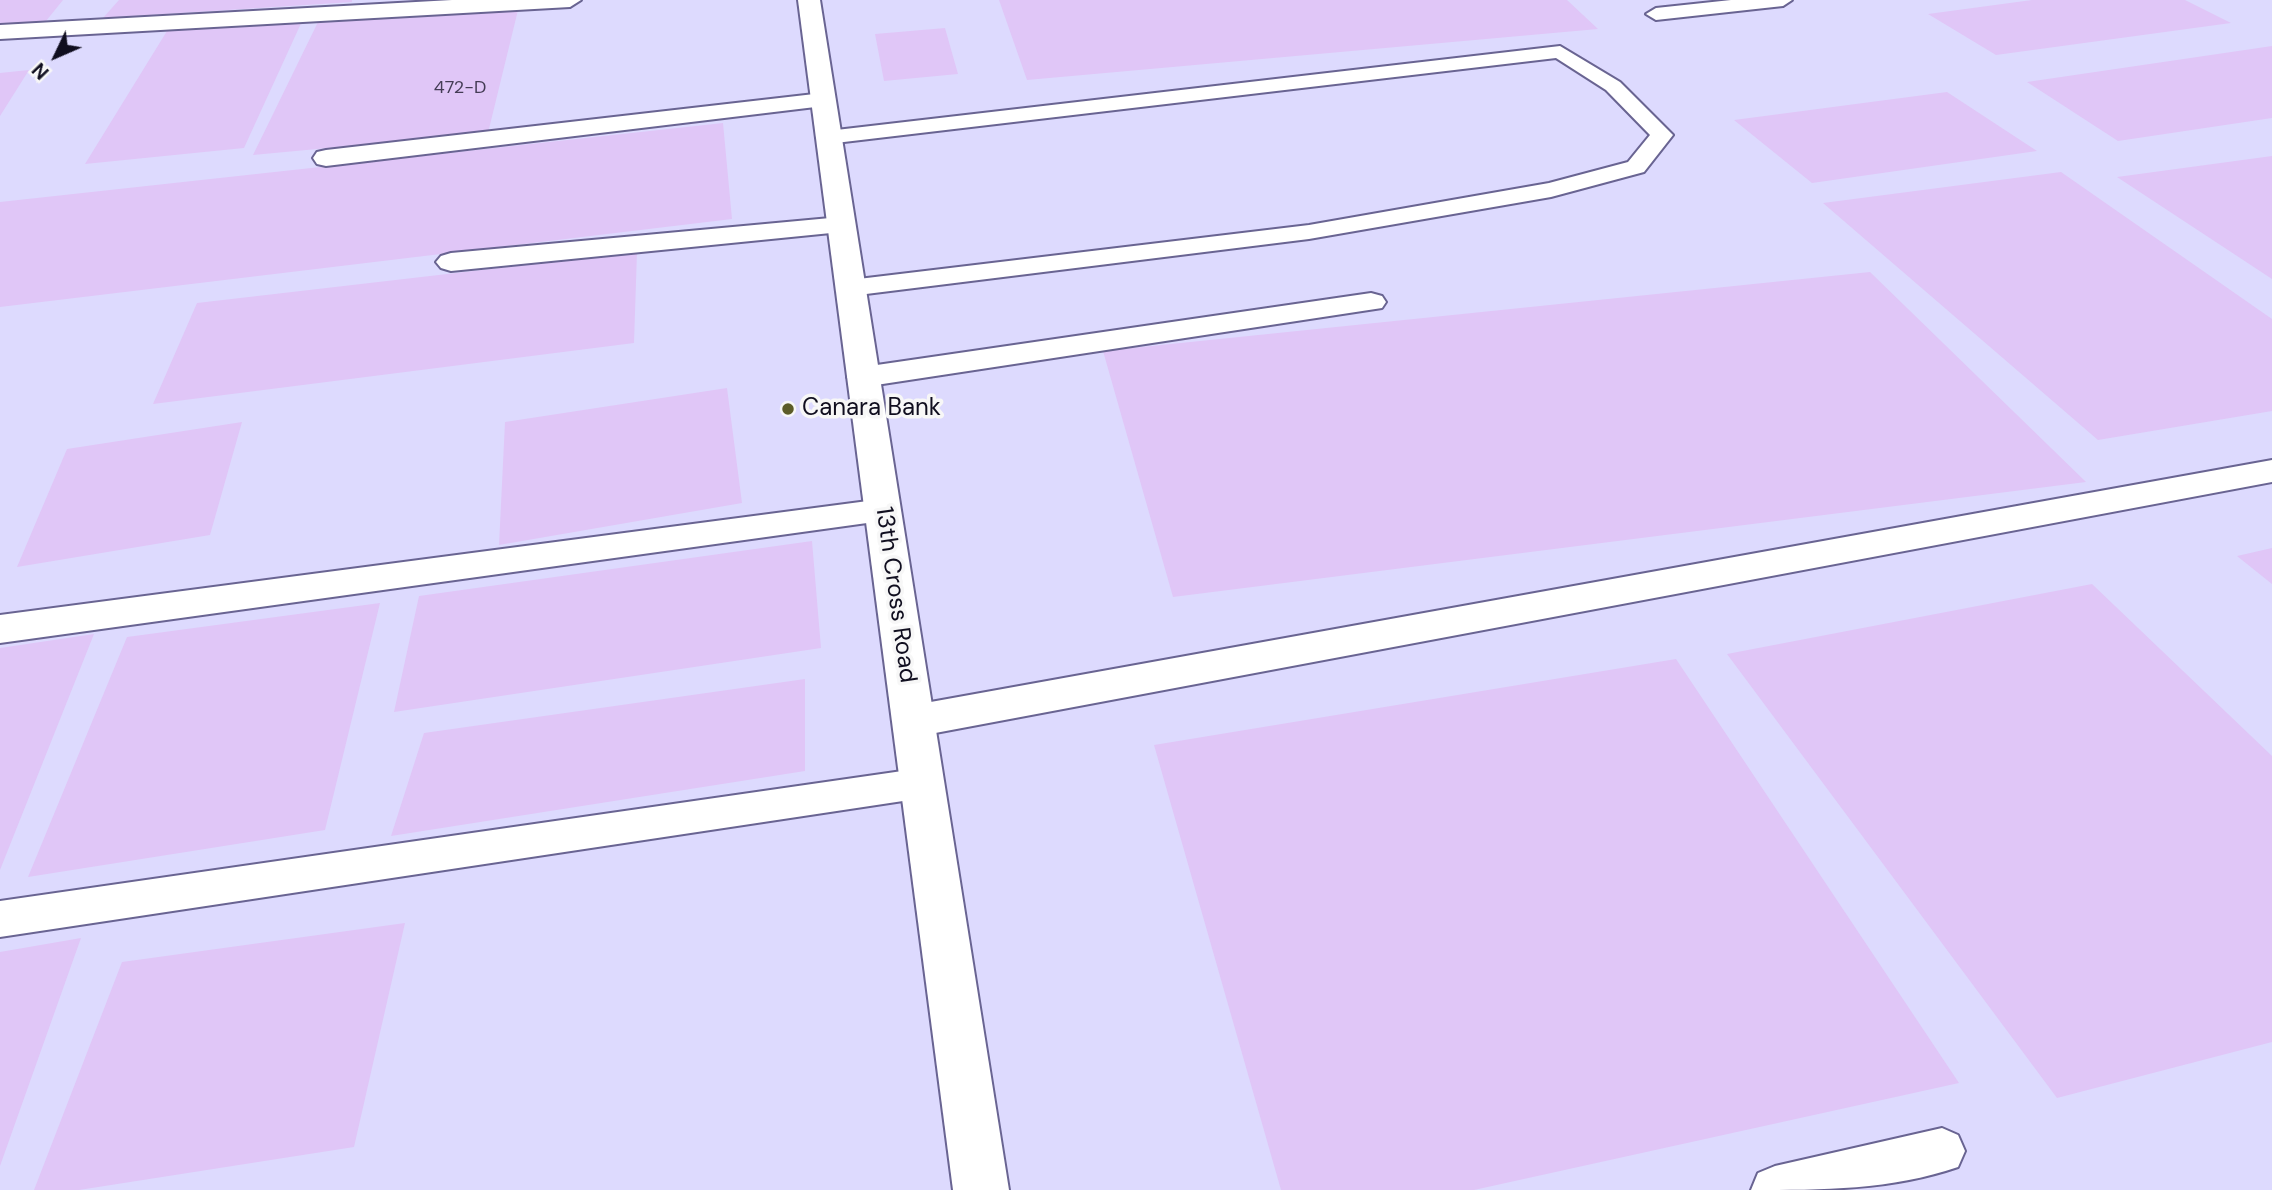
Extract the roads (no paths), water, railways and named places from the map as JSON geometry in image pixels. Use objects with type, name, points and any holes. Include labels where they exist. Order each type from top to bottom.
[{"type":"street","points":[[0,32],[570,0]]},
{"type":"street","name":"13th Cross Road","points":[[808,0],[981,1190]]},
{"type":"street","points":[[326,158],[825,119]]},
{"type":"street","points":[[450,262],[841,225]]},
{"type":"street","points":[[863,377],[1371,302]]},
{"type":"street","points":[[914,721],[2272,471]]},
{"type":"street","points":[[0,629],[883,511]]},
{"type":"lane","points":[[1656,14],[1783,0]]},
{"type":"lane","points":[[825,119],[1560,52],[1613,86],[1662,135],[1636,167],[1551,191],[1309,232],[850,288]]},
{"type":"lane","points":[[0,919],[923,783]]},
{"type":"lane","points":[[1775,1190],[1942,1151]]},
{"type":"place","name":"Canara Bank","points":[[788,409]]}]
